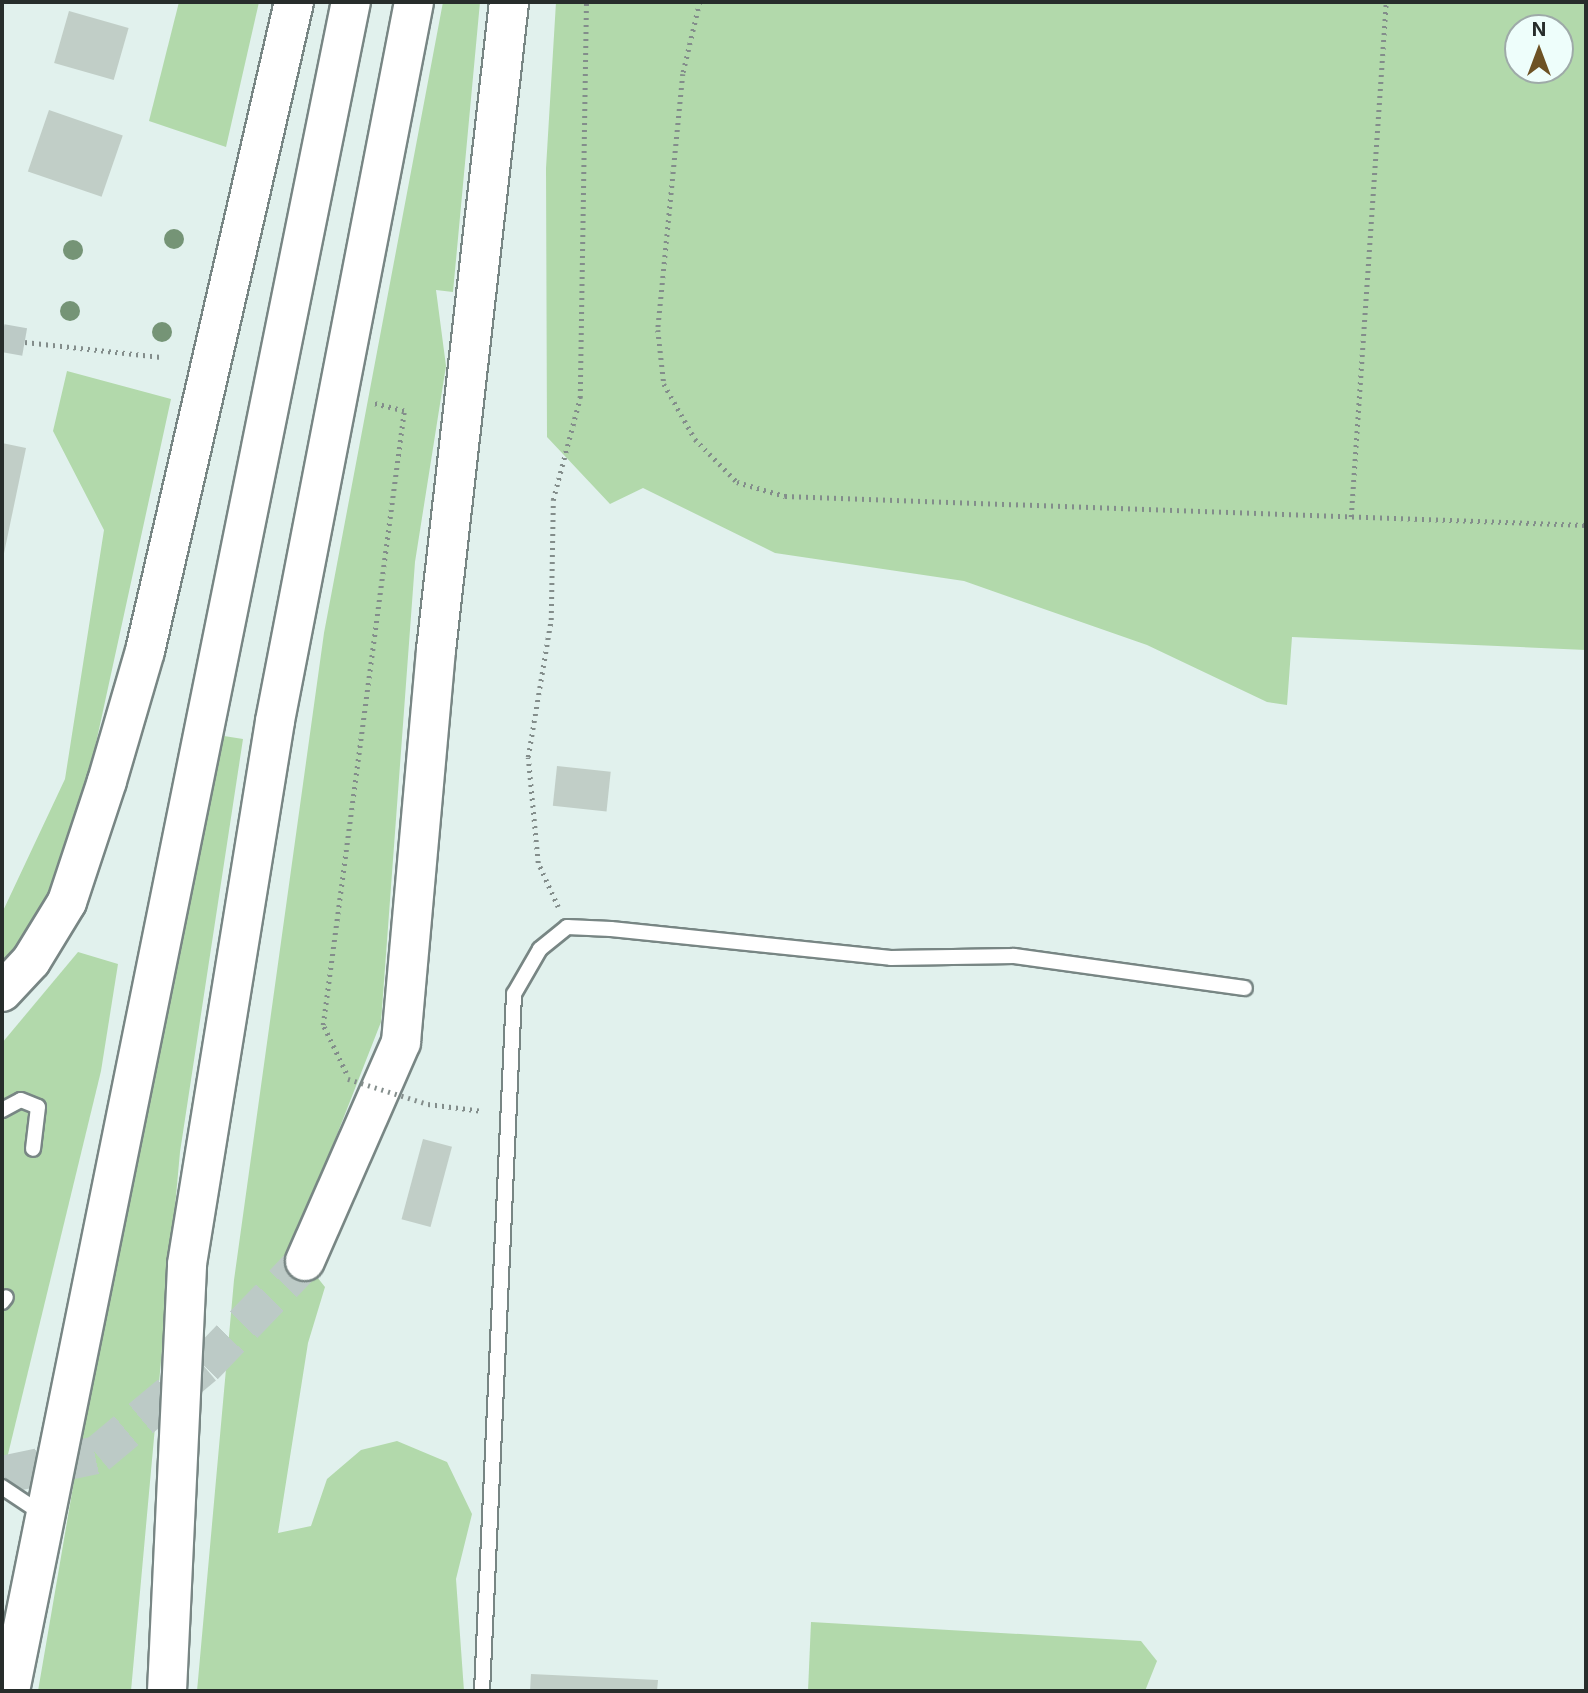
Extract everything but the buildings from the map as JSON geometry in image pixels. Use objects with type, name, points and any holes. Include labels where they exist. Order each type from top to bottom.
[{"type":"highway","points":[[2,992],[31,961],[67,902],[107,781],[145,651],[294,2]]},
{"type":"highway","points":[[10,1691],[41,1513],[351,2]]},
{"type":"highway","points":[[167,1691],[187,1264],[275,721],[414,2]]},
{"type":"highway","points":[[305,1261],[401,1042],[436,650],[509,2]]},
{"type":"lane","points":[[482,1691],[509,1154],[505,1114],[514,994],[540,949],[567,927],[891,958],[1014,956],[1245,988]]},
{"type":"lane","points":[[2,1110],[21,1100],[38,1107],[33,1149]]},
{"type":"lane","points":[[2,1487],[41,1513]]},
{"type":"path","points":[[567,927],[538,863],[528,757],[551,620],[553,500],[580,397],[586,2]]},
{"type":"path","points":[[700,2],[681,87],[658,330],[664,384],[695,439],[737,482],[785,496],[1586,525]]},
{"type":"path","points":[[1351,517],[1386,2]]},
{"type":"path","points":[[25,342],[161,357]]},
{"type":"path","points":[[368,402],[404,411],[323,1026],[348,1079],[428,1104],[505,1114]]},
{"type":"green space","points":[[179,2],[259,2],[226,147],[149,121]]},
{"type":"green space","points":[[443,2],[480,2],[453,292],[436,290],[446,366],[415,562],[381,1022],[293,1247],[325,1287],[308,1343],[278,1533],[311,1526],[327,1479],[361,1450],[397,1441],[447,1462],[472,1514],[456,1579],[464,1691],[197,1691],[234,1280],[324,633]]},
{"type":"green space","points":[[556,2],[1586,2],[1586,650],[1292,637],[1287,705],[1267,702],[1147,645],[964,581],[775,553],[643,488],[610,504],[547,437],[546,168]]},
{"type":"green space","points":[[67,371],[171,399],[84,798],[41,912],[2,965],[2,913],[65,779],[104,530],[53,431]]},
{"type":"green space","points":[[224,736],[243,739],[180,1152],[131,1691],[38,1691],[86,1411]]},
{"type":"green space","points":[[78,952],[118,964],[101,1071],[2,1479],[2,1043]]},
{"type":"green space","points":[[811,1622],[1141,1641],[1157,1661],[1145,1691],[808,1691]]},
{"type":"tunnel","points":[[2,338],[25,342]]},
{"type":"tunnel","points":[[2,1475],[97,1455],[204,1366],[305,1261]]}]
